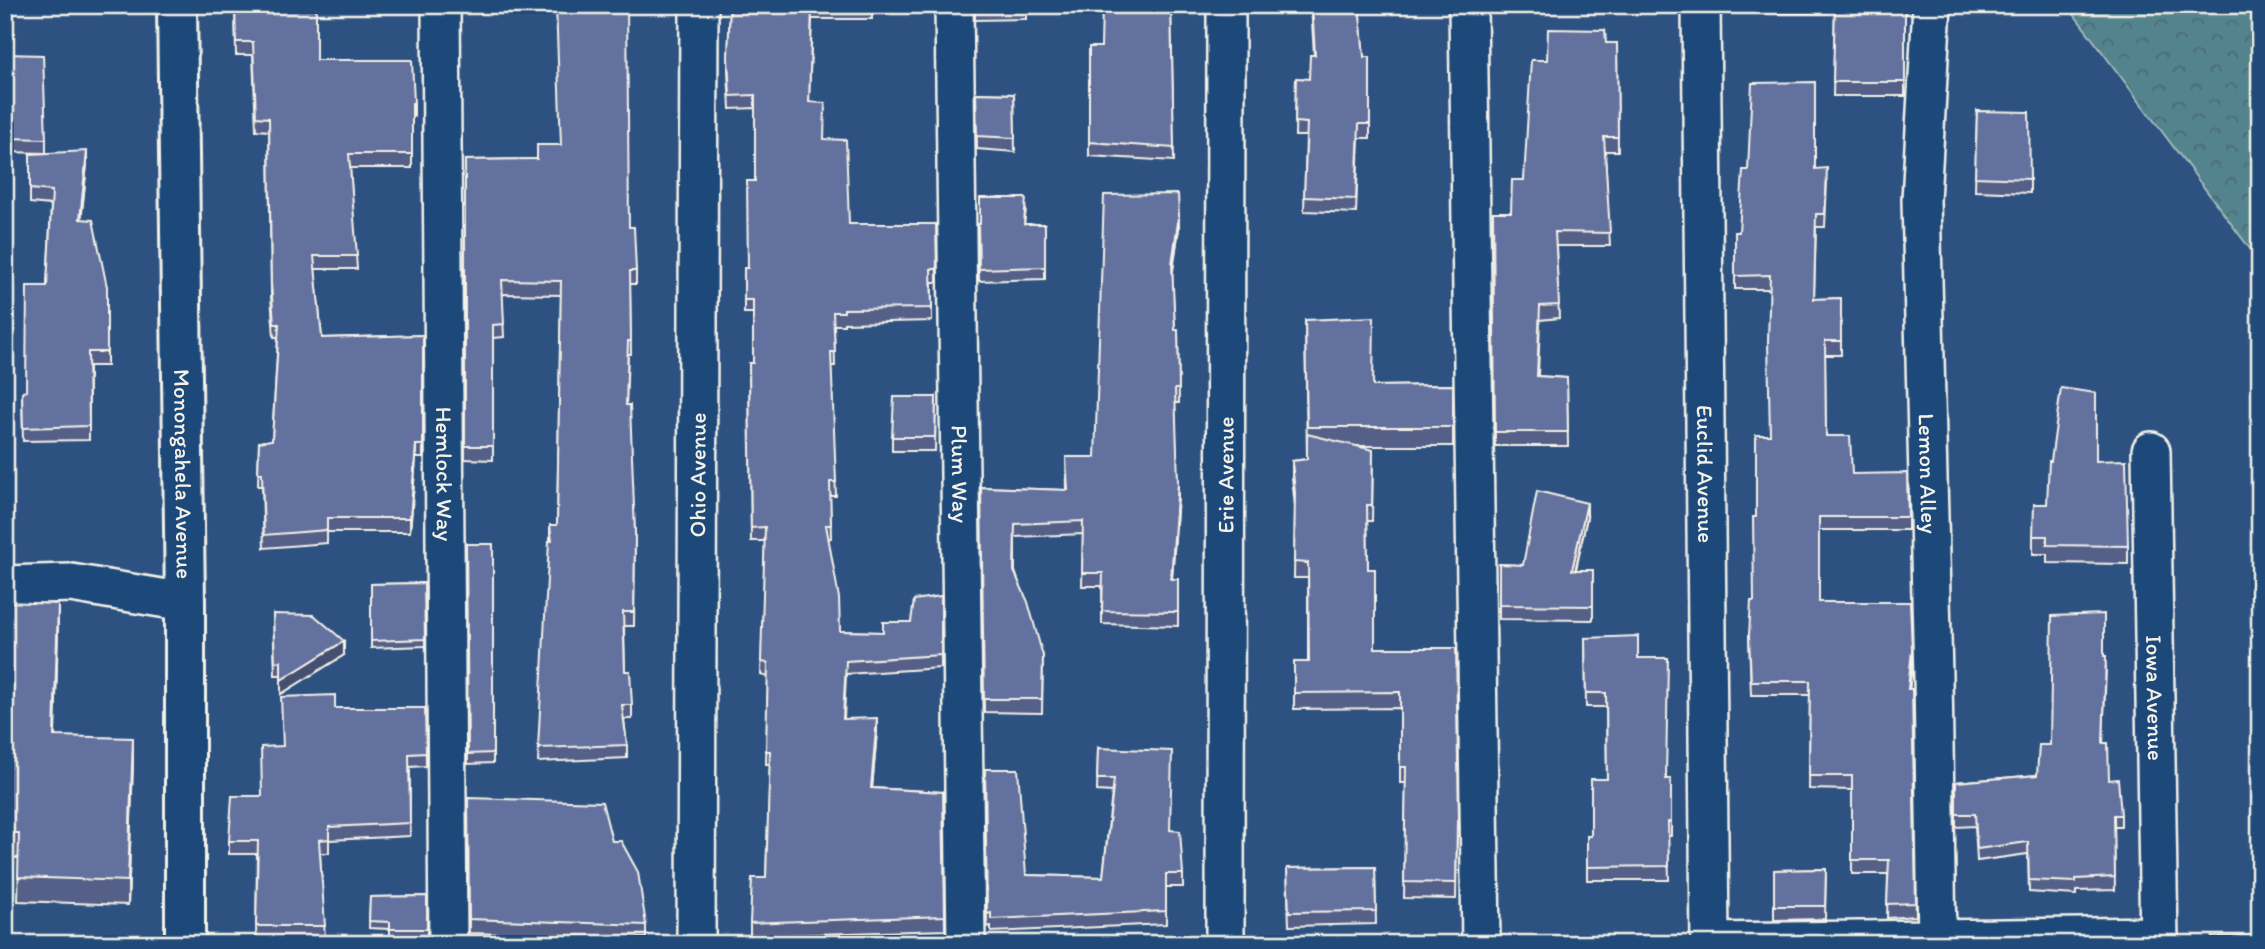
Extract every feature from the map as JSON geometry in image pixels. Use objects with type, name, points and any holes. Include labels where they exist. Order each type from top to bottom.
[{"type":"main road","name":"Monongahela Avenue","points":[[177,5],[185,602],[186,944]]},
{"type":"street","name":"Hemlock Way","points":[[441,5],[448,944]]},
{"type":"street","name":"Ohio Avenue","points":[[696,944],[699,5]]},
{"type":"street","name":"Plum Way","points":[[954,5],[966,944]]},
{"type":"street","name":"Erie Avenue","points":[[1225,944],[1226,5]]},
{"type":"street","points":[[1468,5],[1481,944]]},
{"type":"street","name":"Euclid Avenue","points":[[1701,5],[1710,943]]},
{"type":"street","name":"Lemon Alley","points":[[1932,5],[1922,200],[1933,662],[1936,941]]},
{"type":"street","name":"Iowa Avenue","points":[[2151,451],[2160,940]]},
{"type":"street","points":[[5,585],[71,583],[185,602]]},
{"type":"street","points":[[1710,943],[2160,940]]},
{"type":"green space","points":[[2067,5],[2260,5],[2260,262]]},
{"type":"building","points":[[235,5],[316,5],[316,60],[412,60],[412,154],[349,154],[357,256],[314,256],[322,338],[423,335],[423,445],[416,445],[410,518],[327,518],[327,530],[264,535],[262,473],[258,473],[259,442],[272,440],[279,324],[274,324],[271,283],[269,118],[256,117],[253,42],[236,42]]},
{"type":"building","points":[[556,5],[627,5],[629,227],[634,227],[636,271],[630,271],[631,341],[628,341],[626,405],[630,405],[635,533],[634,612],[623,612],[625,671],[630,671],[632,705],[622,705],[627,745],[538,748],[549,541],[552,541],[550,525],[557,525],[561,281],[502,280],[504,324],[493,325],[493,446],[465,446],[465,160],[537,159],[537,145],[561,145]]},
{"type":"building","points":[[730,5],[812,5],[809,102],[825,103],[824,139],[846,140],[849,224],[936,224],[937,269],[931,269],[932,308],[844,309],[844,312],[833,312],[835,352],[831,352],[836,482],[830,482],[831,525],[826,525],[839,598],[840,631],[883,632],[883,622],[911,622],[914,600],[941,596],[941,655],[846,661],[843,719],[877,718],[871,788],[943,792],[945,916],[750,923],[752,878],[766,878],[770,751],[766,751],[768,663],[761,662],[765,527],[751,528],[749,363],[753,363],[753,300],[744,300],[744,268],[748,268],[747,181],[755,181],[755,95],[730,96]]},
{"type":"building","points":[[1026,5],[1026,6],[975,6]]},
{"type":"building","points":[[1102,5],[1171,5],[1174,148],[1089,142],[1089,47],[1101,47]]},
{"type":"building","points":[[1312,5],[1359,5],[1364,57],[1370,57],[1370,124],[1359,124],[1356,199],[1304,197],[1307,123],[1295,122],[1296,78],[1309,79],[1310,55],[1315,55]]},
{"type":"building","points":[[1835,5],[1905,5],[1905,82],[1833,82]]},
{"type":"building","points":[[1548,29],[1605,30],[1606,43],[1617,43],[1618,137],[1604,137],[1610,233],[1555,232],[1559,305],[1540,306],[1537,376],[1567,378],[1568,432],[1495,432],[1493,212],[1511,212],[1512,180],[1524,180],[1531,60],[1547,60]]},
{"type":"building","points":[[5,54],[43,55],[46,139],[5,138]]},
{"type":"building","points":[[1815,82],[1815,169],[1827,168],[1825,214],[1816,214],[1814,299],[1841,298],[1841,341],[1825,341],[1826,436],[1850,436],[1852,474],[1907,473],[1908,517],[1819,517],[1819,602],[1910,602],[1912,650],[1908,689],[1912,689],[1916,903],[1887,904],[1889,860],[1852,860],[1852,776],[1809,776],[1810,681],[1751,681],[1749,635],[1751,601],[1754,601],[1756,435],[1770,435],[1770,275],[1735,276],[1735,232],[1739,232],[1743,170],[1748,170],[1752,83]]},
{"type":"building","points":[[976,93],[1014,94],[1015,138],[977,136]]},
{"type":"building","points":[[1977,111],[2029,112],[2030,179],[1975,177]]},
{"type":"building","points":[[87,151],[80,219],[93,220],[107,287],[107,352],[88,352],[89,426],[23,428],[27,286],[47,286],[52,191],[30,189],[30,154]]},
{"type":"building","points":[[1178,194],[1179,215],[1172,264],[1175,330],[1178,330],[1179,389],[1175,389],[1178,483],[1171,579],[1178,579],[1178,612],[1102,611],[1103,573],[1082,573],[1083,521],[1015,524],[1014,571],[1028,602],[1043,656],[1042,699],[984,699],[981,487],[1068,490],[1066,457],[1095,457],[1104,195]]},
{"type":"building","points":[[980,198],[1026,198],[1024,224],[1045,224],[1045,267],[979,269]]},
{"type":"building","points":[[1374,317],[1373,386],[1453,385],[1453,427],[1307,427],[1305,320]]},
{"type":"building","points":[[2061,388],[2096,393],[2096,461],[2126,460],[2128,546],[2047,545],[2047,536],[2033,536],[2034,504],[2047,504],[2049,461]]},
{"type":"building","points":[[894,397],[936,397],[935,437],[892,437]]},
{"type":"building","points":[[1307,434],[1373,450],[1372,505],[1367,505],[1368,569],[1375,569],[1375,648],[1456,648],[1459,820],[1456,883],[1404,882],[1406,767],[1400,767],[1400,692],[1294,693],[1294,662],[1309,662],[1308,563],[1294,562],[1295,493],[1292,461],[1307,459]]},
{"type":"building","points":[[1537,491],[1587,503],[1572,570],[1593,570],[1593,606],[1499,605],[1499,564],[1523,565]]},
{"type":"building","points":[[466,544],[493,544],[493,753],[468,754]]},
{"type":"building","points":[[424,583],[425,639],[371,641],[371,584]]},
{"type":"building","points":[[5,602],[58,604],[54,736],[133,738],[128,881],[18,877],[19,833],[5,833]]},
{"type":"building","points":[[273,614],[314,615],[344,641],[281,680],[281,661],[275,662]]},
{"type":"building","points":[[2104,614],[2106,656],[2103,743],[2108,743],[2109,780],[2118,779],[2121,815],[2114,815],[2115,877],[2076,879],[2076,882],[2029,880],[2028,842],[1977,849],[1975,814],[1956,814],[1956,782],[2037,775],[2039,745],[2050,745],[2052,616]]},
{"type":"building","points":[[1638,636],[1638,658],[1668,658],[1666,779],[1671,779],[1669,866],[1587,867],[1587,836],[1591,836],[1591,779],[1607,779],[1606,693],[1586,693],[1585,638]]},
{"type":"building","points":[[335,695],[335,708],[425,708],[426,753],[409,754],[410,823],[329,827],[329,839],[319,840],[325,926],[256,926],[258,841],[229,841],[232,796],[262,796],[261,747],[283,746],[281,697]]},
{"type":"building","points":[[1098,748],[1172,751],[1170,830],[1180,831],[1183,874],[1166,874],[1166,911],[991,919],[991,913],[987,914],[985,769],[1018,769],[1026,875],[1103,877],[1114,779],[1097,779]]},
{"type":"building","points":[[468,798],[602,802],[612,841],[621,841],[638,872],[646,925],[469,919]]},
{"type":"building","points":[[1375,867],[1376,911],[1289,912],[1287,868]]},
{"type":"building","points":[[1826,869],[1825,906],[1774,906],[1774,870]]},
{"type":"building","points":[[427,896],[427,929],[390,929],[390,922],[369,921],[370,897]]},
{"type":"building","points":[[2260,936],[2260,944],[2212,944],[2212,937]]},
{"type":"building","points":[[1675,940],[1675,944],[1616,944],[1616,941]]}]
